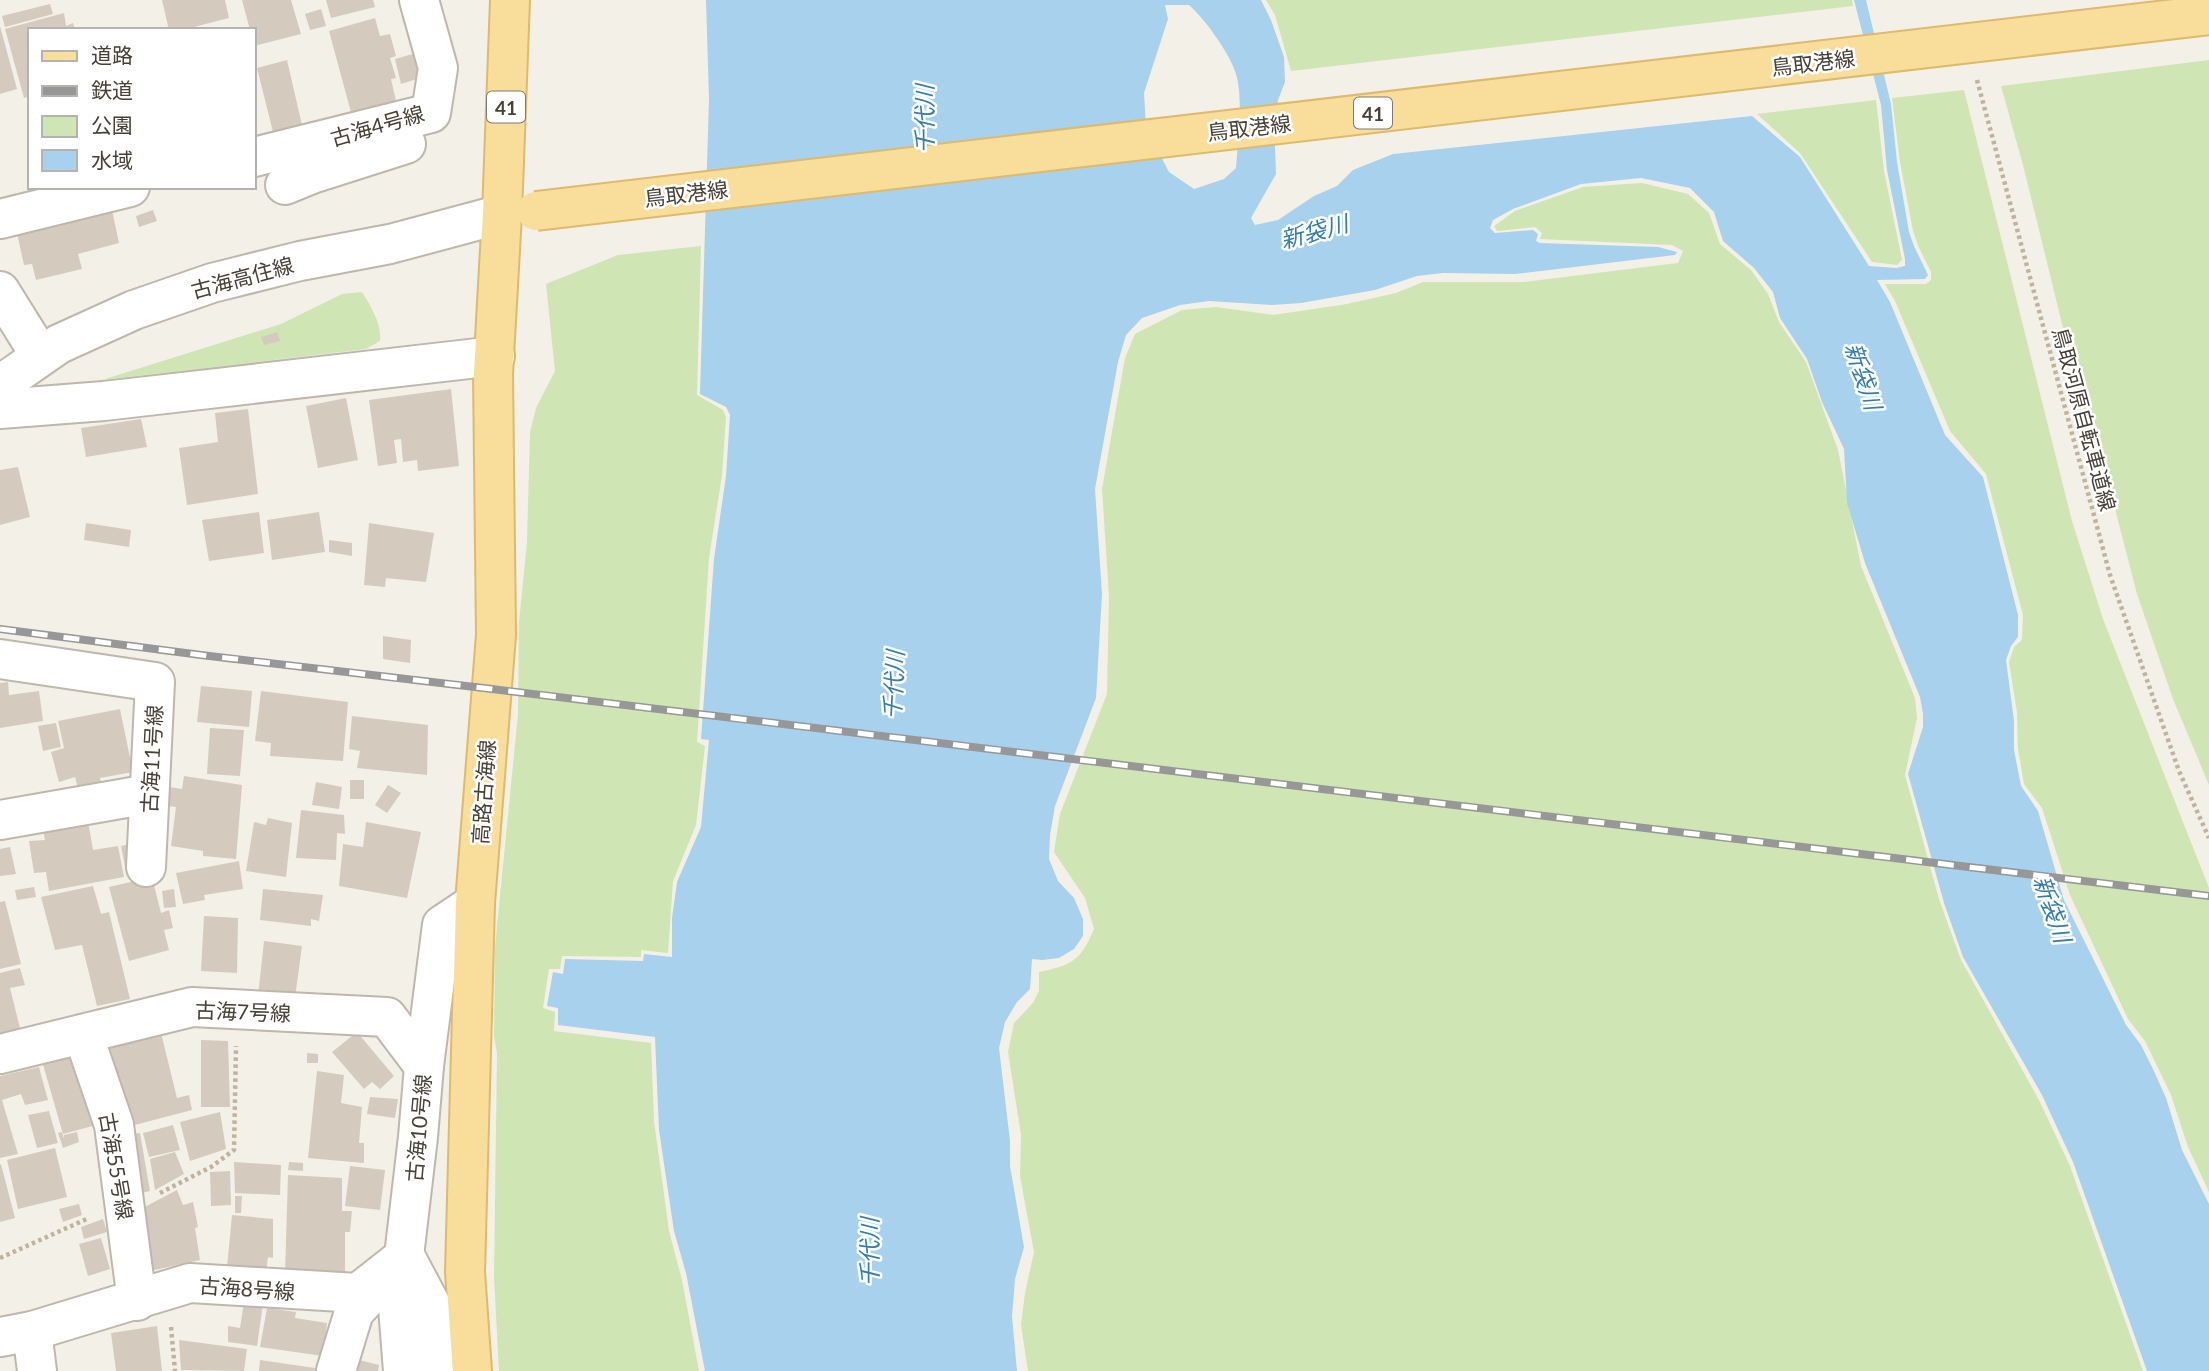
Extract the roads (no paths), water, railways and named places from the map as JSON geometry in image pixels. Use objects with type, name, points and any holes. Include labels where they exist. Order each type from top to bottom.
[{"type":"main road","name":"41","points":[[510,0],[519,212]]},
{"type":"main road","name":"鳥取港線","points":[[519,212],[2209,15]]},
{"type":"main road","name":"高路古海線","points":[[472,1371],[465,1272],[475,904],[496,635],[495,356],[519,212]]},
{"type":"street","name":"古海4号線","points":[[256,157],[431,113],[438,68],[419,0]]},
{"type":"street","points":[[285,185],[421,139],[431,113]]},
{"type":"street","points":[[0,219],[122,189]]},
{"type":"street","name":"古海高住線","points":[[0,385],[59,344],[135,310],[212,283],[300,261],[390,244],[519,212]]},
{"type":"street","points":[[0,291],[40,355]]},
{"type":"street","points":[[0,409],[104,401],[495,356]]},
{"type":"street","name":"古海11号線","points":[[0,659],[155,682],[146,867]]},
{"type":"street","points":[[0,820],[149,794]]},
{"type":"street","name":"古海10号線","points":[[403,1371],[398,1307],[442,925],[475,904]]},
{"type":"street","name":"古海7号線","points":[[0,1054],[192,1007],[387,1017],[424,1066]]},
{"type":"street","name":"古海55号線","points":[[83,1034],[114,1125],[137,1301]]},
{"type":"street","points":[[336,1371],[354,1312],[405,1256],[430,1305],[435,1371]]},
{"type":"street","name":"古海8号線","points":[[16,1334],[137,1301],[190,1283],[358,1293],[405,1256]]},
{"type":"street","points":[[16,1334],[37,1371]]},
{"type":"water","points":[[706,0],[1261,0],[1284,57],[1285,82],[1278,100],[1276,174],[1251,218],[1255,225],[1278,220],[1314,196],[1337,186],[1353,170],[1393,154],[1752,116],[1800,157],[1869,266],[1896,268],[1905,266],[1905,259],[1887,170],[1881,105],[1854,0],[1866,0],[1891,104],[1897,162],[1909,232],[1928,275],[1925,279],[1877,280],[1890,302],[1945,435],[1983,477],[2018,615],[2018,637],[2006,660],[2014,721],[2014,750],[2021,786],[2038,811],[2064,900],[2126,1025],[2141,1045],[2153,1069],[2166,1098],[2182,1150],[2209,1204],[2209,1371],[2147,1371],[2073,1162],[2042,1095],[1963,957],[1944,903],[1908,774],[1923,727],[1920,697],[1865,563],[1847,503],[1844,449],[1822,402],[1807,359],[1780,318],[1773,292],[1754,268],[1723,241],[1714,212],[1690,188],[1641,178],[1581,184],[1513,209],[1493,220],[1490,228],[1495,233],[1533,230],[1538,234],[1536,241],[1540,243],[1658,247],[1677,252],[1675,255],[1515,274],[1443,273],[1417,276],[1375,290],[1301,303],[1272,305],[1209,301],[1180,305],[1142,318],[1126,335],[1118,362],[1095,489],[1102,594],[1096,698],[1055,806],[1050,835],[1049,859],[1058,881],[1074,898],[1083,919],[1083,936],[1074,949],[1059,958],[1032,959],[1030,989],[1017,1002],[1005,1022],[999,1048],[1010,1141],[1010,1166],[1024,1247],[1015,1279],[1012,1317],[1017,1371],[705,1371],[686,1273],[674,1231],[659,1130],[655,1037],[558,1025],[558,1008],[547,1006],[553,972],[563,974],[565,959],[643,961],[644,954],[672,957],[672,918],[677,882],[701,827],[709,740],[701,739],[714,559],[726,476],[730,415],[726,407],[700,394],[709,99]],"holes":[[[1165,5],[1189,5],[1215,35],[1232,63],[1238,81],[1240,105],[1236,168],[1224,179],[1194,189],[1169,172],[1146,128],[1144,93],[1168,19]]]},
{"type":"railway","points":[[0,629],[2209,896]]},
{"type":"water label","name":"千代川","points":[[924,119]]},
{"type":"water label","name":"新袋川","points":[[1314,231]]},
{"type":"water label","name":"新袋川","points":[[1864,376]]},
{"type":"water label","name":"千代川","points":[[893,685]]},
{"type":"water label","name":"新袋川","points":[[2053,909]]},
{"type":"water label","name":"千代川","points":[[869,1252]]}]
